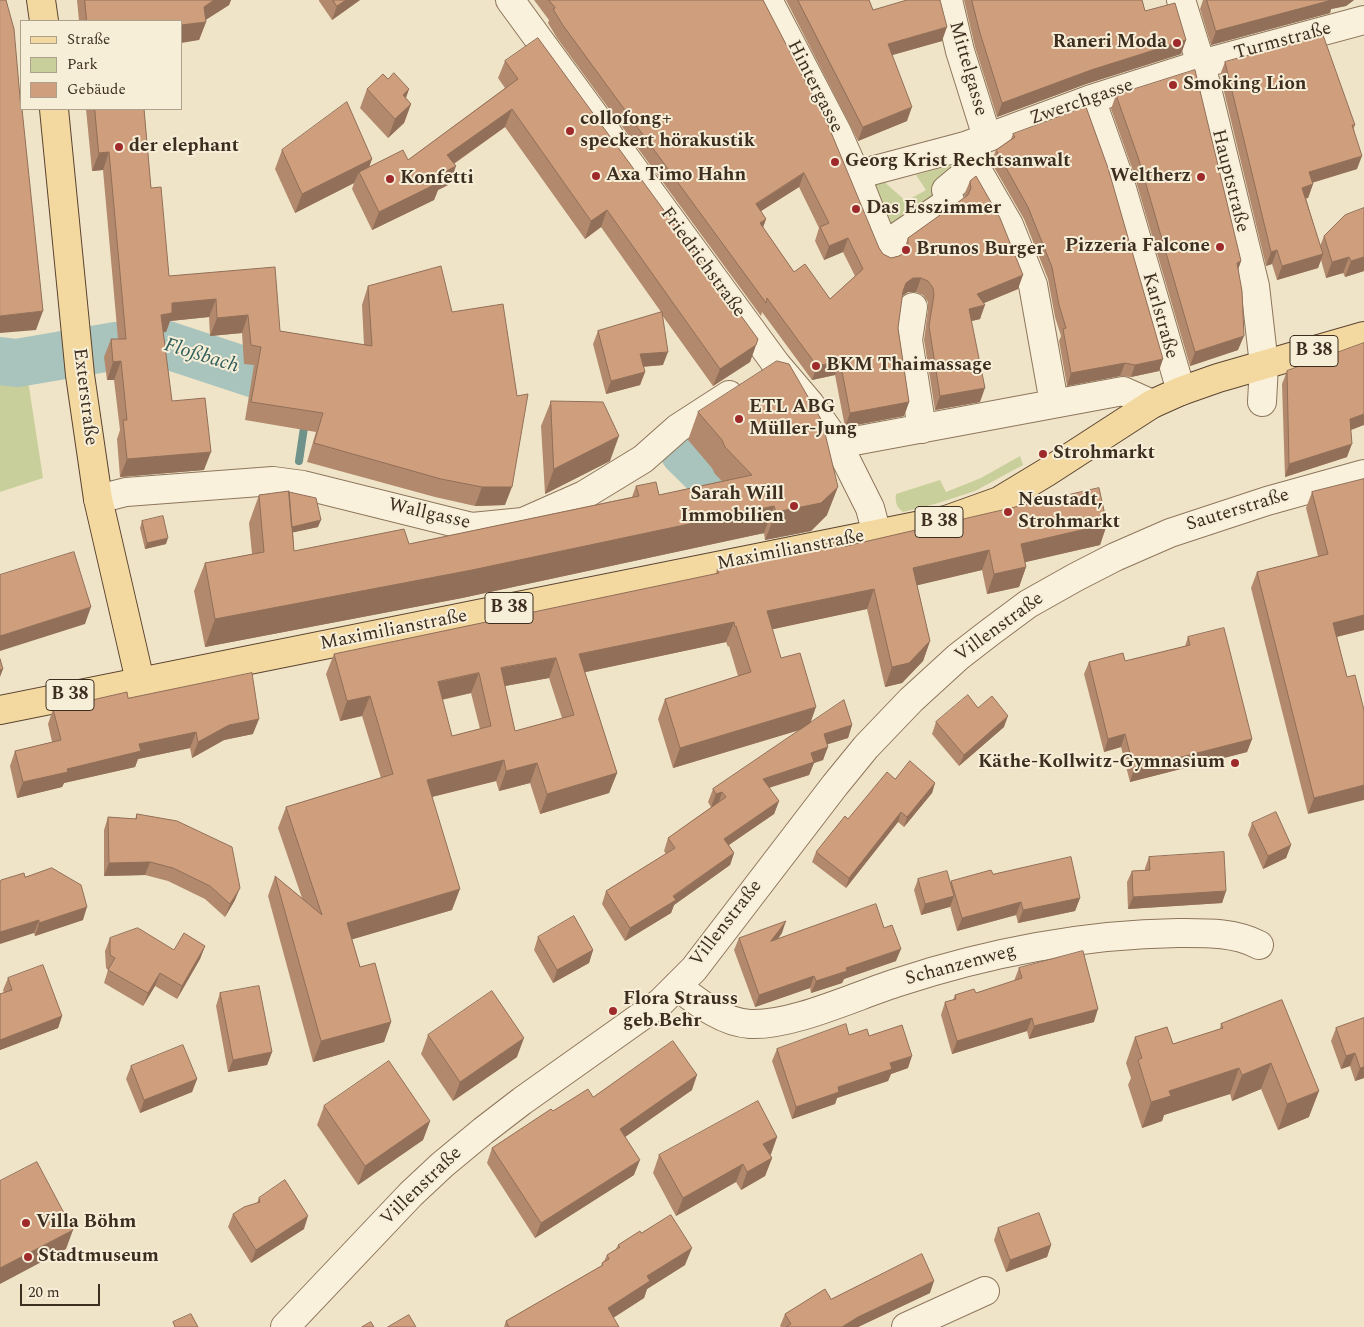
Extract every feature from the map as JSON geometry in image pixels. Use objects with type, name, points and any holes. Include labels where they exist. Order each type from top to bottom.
[{"type":"main road","points":[[40,0],[44,20]]},
{"type":"main road","name":"Exterstraße","points":[[54,110],[78,355],[98,499],[140,681]]},
{"type":"main road","name":"B 38","points":[[877,534],[946,520],[999,501],[1152,404],[1181,391],[1364,336]]},
{"type":"main road","name":"Maximilianstraße","points":[[0,710],[877,534]]},
{"type":"street","name":"Friedrichstraße","points":[[510,0],[776,364],[810,404],[838,444],[870,508],[877,534]]},
{"type":"street","name":"Hintergasse","points":[[768,0],[791,41],[856,175]]},
{"type":"street","name":"Mittelgasse","points":[[948,0],[960,51],[976,149]]},
{"type":"street","name":"Hauptstraße","points":[[1181,0],[1201,64],[1255,286],[1264,365]]},
{"type":"street","name":"Turmstraße","points":[[1201,64],[1364,20]]},
{"type":"street","name":"Zwerchgasse","points":[[976,149],[946,190],[950,201],[886,250],[856,175],[976,149],[1103,94],[1201,64]]},
{"type":"street","name":"Karlstraße","points":[[1103,94],[1118,175],[1181,391]]},
{"type":"street","points":[[976,149],[1010,225],[1033,285],[1054,403]]},
{"type":"street","points":[[913,308],[908,340],[922,429]]},
{"type":"street","name":"Wallgasse","points":[[98,499],[126,492],[273,482],[303,485],[472,527],[523,522],[584,495],[643,459],[678,428],[776,364]]},
{"type":"street","points":[[1262,402],[1264,365]]},
{"type":"street","points":[[838,444],[1123,391],[1152,404]]},
{"type":"street","name":"Sauterstraße","points":[[1115,557],[1170,533],[1212,518],[1364,474]]},
{"type":"street","name":"Villenstraße","points":[[285,1327],[410,1194],[442,1165],[506,1113],[660,1003],[677,986],[700,961],[866,747],[911,700],[958,657],[1028,604],[1115,557]]},
{"type":"street","name":"Schanzenweg","points":[[677,986],[715,1013],[738,1022],[752,1024],[774,1022],[804,1015],[900,981],[1014,950],[1140,934],[1210,933],[1237,936],[1259,945]]},
{"type":"street","points":[[906,1327],[985,1292]]},
{"type":"green space","points":[[960,163],[963,172],[886,240],[864,186],[882,180],[906,201],[926,190],[916,175]]},
{"type":"green space","points":[[0,374],[27,374],[43,478],[0,492]]},
{"type":"green space","points":[[1020,456],[1023,465],[975,491],[903,512],[896,504],[896,494],[940,480],[946,492],[981,478]]},
{"type":"water","points":[[38,353],[39,371],[16,374],[0,373],[0,354]]},
{"type":"building","points":[[0,0],[6,0],[14,29],[20,110],[22,110],[43,311],[0,316]]},
{"type":"building","points":[[85,0],[214,0],[204,7],[206,22],[182,25],[182,20],[87,20]]},
{"type":"building","points":[[333,0],[346,0],[337,6]]},
{"type":"building","points":[[549,0],[763,0],[828,125],[879,248],[883,254],[891,258],[905,252],[908,238],[968,195],[971,188],[970,181],[976,176],[1000,218],[1023,275],[977,294],[985,305],[969,309],[985,388],[940,396],[929,326],[934,295],[933,288],[928,281],[921,278],[913,278],[906,283],[903,291],[898,328],[909,402],[850,413],[840,361],[817,366],[767,298],[766,303],[562,24],[553,9],[555,8]],"holes":[[[804,173],[829,223],[820,227],[829,246],[848,238],[863,269],[830,299],[805,264],[794,272],[760,223],[766,219],[756,204]]]},
{"type":"building","points":[[798,0],[869,0],[873,10],[907,0],[940,0],[947,27],[888,44],[912,107],[863,127]]},
{"type":"building","points":[[972,0],[1142,0],[1145,11],[1175,3],[1186,40],[1091,70],[1002,103],[980,33]]},
{"type":"building","points":[[1207,0],[1332,0],[1216,31]]},
{"type":"building","points":[[1323,35],[1355,125],[1352,125],[1362,156],[1309,172],[1313,184],[1302,188],[1323,254],[1282,266],[1277,250],[1271,252],[1225,62]]},
{"type":"building","points":[[538,38],[758,339],[756,345],[720,369],[607,210],[591,221],[512,109],[447,155],[456,166],[437,176],[440,182],[379,212],[359,172],[403,150],[408,160],[518,79],[505,61]]},
{"type":"building","points":[[1195,70],[1241,261],[1237,263],[1242,291],[1244,336],[1195,352],[1138,157],[1116,95]]},
{"type":"building","points":[[394,73],[409,89],[403,95],[411,104],[395,119],[367,89],[383,74],[388,79]]},
{"type":"building","points":[[347,102],[372,159],[302,194],[282,150]]},
{"type":"building","points":[[1086,107],[1108,168],[1163,359],[1135,365],[1125,363],[1071,373],[1063,329],[1066,328],[1059,305],[1052,267],[1028,207],[996,150],[1015,137],[1013,134]]},
{"type":"building","points":[[95,110],[144,110],[151,188],[161,187],[169,276],[275,267],[280,331],[372,346],[368,286],[441,266],[452,312],[503,304],[517,396],[528,394],[512,487],[482,487],[441,479],[314,443],[323,413],[251,402],[261,347],[251,345],[248,315],[217,318],[216,299],[172,303],[172,313],[161,315],[172,401],[205,398],[211,452],[127,459],[123,420],[127,420],[121,361],[113,362],[111,339],[126,339],[109,152],[99,153]]},
{"type":"building","points":[[1364,208],[1364,257],[1351,261],[1349,257],[1332,262],[1324,236],[1345,215]]},
{"type":"building","points":[[662,312],[668,352],[640,354],[645,372],[611,381],[598,331]]},
{"type":"building","points":[[1364,343],[1364,414],[1350,419],[1352,444],[1289,464],[1287,371]]},
{"type":"building","points":[[777,361],[789,364],[822,421],[838,487],[821,503],[776,512],[774,506],[472,570],[215,619],[205,563],[264,552],[259,495],[289,491],[294,551],[404,529],[409,544],[639,496],[636,486],[656,482],[659,495],[752,475],[725,447],[722,440],[698,412]]},
{"type":"building","points":[[551,401],[603,402],[619,436],[554,469]]},
{"type":"building","points":[[1364,479],[1364,615],[1333,623],[1347,677],[1355,675],[1364,710],[1364,785],[1314,798],[1257,572],[1328,554],[1312,492]]},
{"type":"building","points":[[1099,488],[1107,524],[1021,544],[1026,567],[994,574],[989,550],[913,568],[930,641],[909,663],[892,667],[874,589],[767,611],[781,658],[800,653],[816,707],[680,748],[665,699],[751,672],[734,622],[579,654],[617,773],[547,794],[537,763],[506,771],[504,760],[427,780],[460,889],[347,923],[360,967],[375,963],[391,1022],[321,1041],[275,876],[322,915],[286,807],[393,774],[370,696],[347,701],[334,654],[719,573],[717,569],[843,540],[845,546]],"holes":[[[556,658],[574,715],[515,731],[501,668]],[[479,673],[491,726],[452,736],[438,682]]]},
{"type":"building","points":[[289,492],[316,498],[321,520],[292,527]]},
{"type":"building","points":[[163,516],[168,538],[147,543],[142,521]]},
{"type":"building","points":[[74,552],[91,607],[0,636],[0,575]]},
{"type":"building","points":[[1224,628],[1252,739],[1134,769],[1125,734],[1108,739],[1089,662],[1123,653],[1125,661],[1190,645],[1188,637]]},
{"type":"building","points":[[0,659],[3,669],[0,670]]},
{"type":"building","points":[[252,673],[259,719],[229,725],[198,742],[196,732],[139,744],[141,751],[67,769],[68,772],[23,782],[15,751],[61,740],[53,709],[127,692],[128,698]]},
{"type":"building","points":[[968,695],[978,708],[992,696],[1008,716],[964,755],[936,722]]},
{"type":"building","points":[[844,700],[852,725],[824,734],[828,747],[811,753],[814,762],[763,779],[779,801],[724,839],[734,853],[673,896],[676,900],[630,928],[606,891],[675,848],[668,838],[726,797],[722,792],[716,794],[713,789]]},
{"type":"building","points":[[910,761],[935,783],[907,817],[901,812],[849,878],[816,852],[845,816],[848,819],[887,772],[895,779]]},
{"type":"building","points":[[1276,812],[1291,845],[1268,856],[1252,823]]},
{"type":"building","points":[[137,814],[177,821],[232,847],[240,888],[230,904],[210,886],[173,868],[150,862],[109,863],[108,817],[136,819]]},
{"type":"building","points":[[1224,852],[1226,891],[1133,897],[1132,871],[1150,870],[1149,857]]},
{"type":"building","points":[[1071,857],[1080,898],[1023,910],[1021,902],[962,918],[951,881],[991,870],[993,874]]},
{"type":"building","points":[[52,868],[81,885],[87,907],[39,923],[39,920],[0,932],[1,880],[24,873],[25,877]]},
{"type":"building","points":[[947,871],[954,896],[925,904],[918,879]]},
{"type":"building","points":[[876,904],[884,928],[892,925],[901,949],[846,968],[847,971],[816,981],[814,976],[759,995],[739,938],[786,921],[771,941]]},
{"type":"building","points":[[574,916],[593,950],[557,970],[538,937]]},
{"type":"building","points":[[138,928],[174,950],[184,933],[205,946],[182,986],[160,973],[148,993],[108,970],[115,958],[110,955],[110,938]]},
{"type":"building","points":[[1083,951],[1098,1009],[1034,1026],[1032,1018],[957,1041],[945,1002],[956,999],[955,995],[974,989],[976,993],[1022,978],[1019,968]]},
{"type":"building","points":[[43,965],[62,1016],[0,1040],[0,994],[12,990],[8,978]]},
{"type":"building","points":[[259,986],[272,1052],[233,1060],[220,993]]},
{"type":"building","points":[[492,991],[524,1038],[460,1082],[428,1035]]},
{"type":"building","points":[[1282,1000],[1319,1091],[1287,1104],[1271,1063],[1242,1075],[1239,1068],[1169,1091],[1171,1096],[1151,1102],[1138,1060],[1142,1058],[1135,1037],[1167,1027],[1173,1044],[1223,1028],[1221,1024]]},
{"type":"building","points":[[1364,1018],[1364,1067],[1360,1068],[1355,1053],[1346,1056],[1336,1028]]},
{"type":"building","points":[[846,1024],[849,1035],[867,1029],[869,1036],[902,1025],[912,1056],[890,1063],[892,1069],[838,1087],[839,1092],[796,1107],[777,1049]]},
{"type":"building","points":[[673,1041],[697,1075],[620,1129],[640,1160],[541,1223],[492,1148],[551,1109],[553,1111],[588,1089],[593,1097]]},
{"type":"building","points":[[183,1045],[197,1079],[144,1100],[131,1066]]},
{"type":"building","points":[[389,1061],[430,1121],[365,1166],[324,1106]]},
{"type":"building","points":[[758,1101],[777,1137],[763,1144],[772,1158],[747,1172],[743,1164],[683,1198],[659,1155]]},
{"type":"building","name":"Villa Böhm","points":[[37,1162],[73,1230],[0,1268],[0,1181]]},
{"type":"building","points":[[285,1180],[308,1216],[256,1250],[233,1214],[244,1207],[260,1202],[259,1198]]},
{"type":"building","points":[[1039,1213],[1051,1245],[1010,1260],[998,1228]]},
{"type":"building","points":[[671,1215],[692,1248],[647,1276],[650,1281],[608,1308],[619,1327],[509,1327],[506,1321],[603,1265],[602,1263],[609,1259],[607,1255],[620,1247],[618,1245]]},
{"type":"building","points":[[922,1254],[934,1281],[858,1317],[842,1327],[786,1327],[791,1324],[785,1314],[825,1289],[831,1299]]},
{"type":"building","points":[[191,1314],[198,1327],[175,1327],[173,1322]]},
{"type":"building","points":[[409,1315],[416,1327],[388,1327]]},
{"type":"building","points":[[371,1322],[374,1327],[362,1327]]},
{"type":"waterway","name":"Floßbach","points":[[0,361],[17,363],[116,346],[161,343],[255,374],[318,385]]},
{"type":"waterway","points":[[299,461],[305,421]]},
{"type":"waterway","name":"Floßbach","points":[[684,452],[744,511],[760,510]]},
{"type":"waterway","name":"Floßbach","points":[[705,473],[713,472]]},
{"type":"place","name":"Raneri Moda","points":[[1177,43]]},
{"type":"place","name":"Smoking Lion","points":[[1173,85]]},
{"type":"place","name":"collofong+ speckert hörakustik","points":[[570,131]]},
{"type":"place","name":"der elephant","points":[[119,147]]},
{"type":"place","name":"Georg Krist Rechtsanwalt","points":[[835,162]]},
{"type":"place","name":"Axa Timo Hahn","points":[[596,176]]},
{"type":"place","name":"Weltherz","points":[[1201,177]]},
{"type":"place","name":"Konfetti","points":[[390,179]]},
{"type":"place","name":"Das Esszimmer","points":[[856,209]]},
{"type":"place","name":"Pizzeria Falcone","points":[[1220,247]]},
{"type":"place","name":"Brunos Burger","points":[[906,250]]},
{"type":"place","name":"BKM Thaimassage","points":[[816,366]]},
{"type":"place","name":"ETL ABG Müller-Jung","points":[[739,419]]},
{"type":"place","name":"Strohmarkt","points":[[1043,454]]},
{"type":"place","name":"Sarah Will Immobilien","points":[[794,506]]},
{"type":"place","name":"Neustadt, Strohmarkt","points":[[1008,512]]},
{"type":"place","name":"Käthe-Kollwitz-Gymnasium","points":[[1235,763]]},
{"type":"place","name":"Flora Strauss geb.Behr","points":[[613,1011]]},
{"type":"place","name":"Villa Böhm","points":[[26,1223]]},
{"type":"place","name":"Stadtmuseum","points":[[28,1257]]}]
